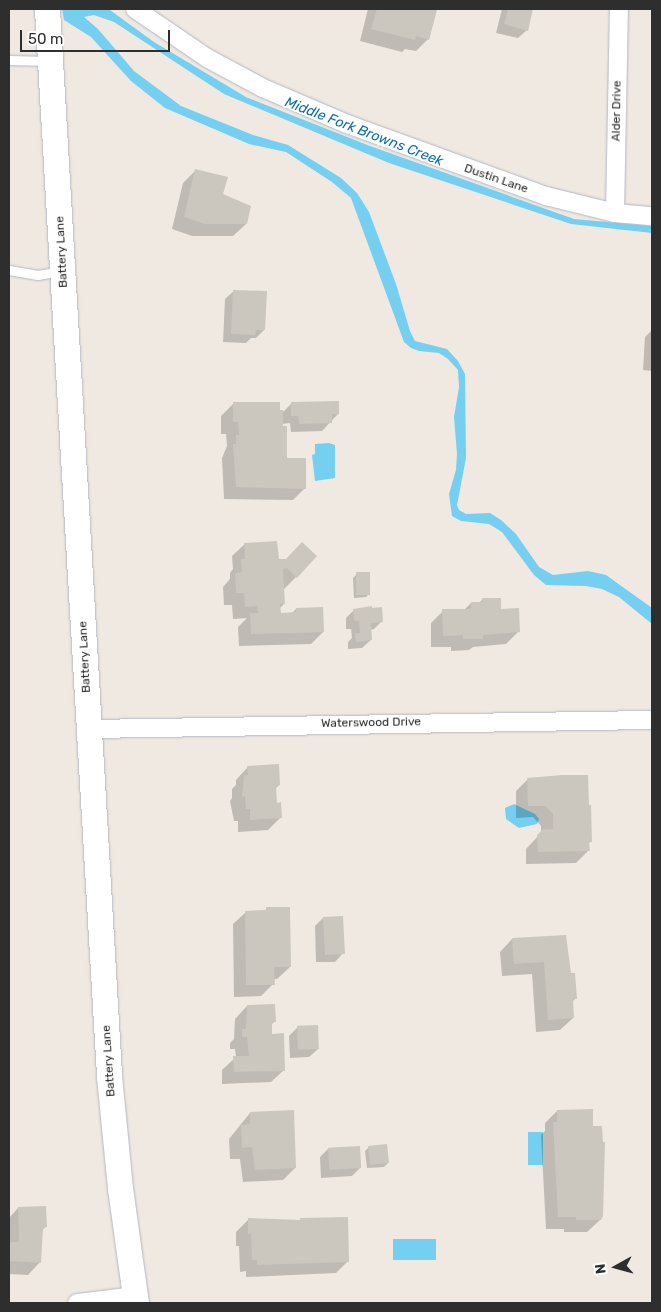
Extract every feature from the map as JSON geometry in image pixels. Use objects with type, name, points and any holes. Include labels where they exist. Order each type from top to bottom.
[{"type":"main road","name":"Battery Lane","points":[[47,9],[52,61],[110,1084],[120,1188],[136,1299]]},
{"type":"street","name":"Dustin Lane","points":[[135,9],[207,58],[263,88],[338,121],[546,196],[615,213],[652,216]]},
{"type":"street","name":"Alder Drive","points":[[615,213],[619,9]]},
{"type":"street","name":"Waterswood Drive","points":[[89,729],[652,720]]},
{"type":"street","points":[[77,1303],[136,1299]]},
{"type":"lane","points":[[9,60],[52,61]]},
{"type":"lane","points":[[9,270],[38,274],[63,270]]},
{"type":"water","points":[[62,9],[110,10],[154,42],[246,97],[370,146],[574,219],[652,226],[652,233],[571,224],[389,163],[224,94],[114,22],[94,15],[84,17],[98,29],[134,71],[181,106],[253,135],[288,145],[341,178],[357,193],[369,212],[415,341],[447,349],[458,361],[465,374],[466,458],[457,505],[459,510],[466,514],[490,513],[501,520],[516,534],[539,567],[553,575],[588,571],[606,575],[652,608],[652,624],[619,597],[602,589],[586,586],[546,585],[534,575],[502,532],[489,524],[461,521],[452,516],[449,494],[456,470],[457,454],[454,417],[459,387],[458,370],[448,359],[439,353],[419,351],[411,348],[404,342],[351,198],[332,182],[286,152],[249,144],[165,108],[131,81],[91,37],[64,20]]},
{"type":"water","points":[[329,443],[335,445],[335,478],[315,481],[312,455],[315,454],[315,444]]},
{"type":"water","points":[[514,804],[535,814],[539,819],[537,824],[519,828],[506,819],[505,808]]},
{"type":"water","points":[[528,1132],[543,1132],[543,1165],[528,1165]]},
{"type":"water","points":[[393,1239],[436,1239],[436,1260],[393,1260]]},
{"type":"building","points":[[377,9],[437,10],[429,40],[416,36],[415,40],[371,29]]},
{"type":"building","points":[[508,9],[533,9],[528,31],[504,24]]},
{"type":"building","points":[[195,169],[228,177],[223,194],[251,206],[247,224],[205,224],[184,217]]},
{"type":"building","points":[[233,290],[267,291],[265,330],[256,330],[255,335],[231,334]]},
{"type":"building","points":[[339,401],[339,414],[332,414],[332,423],[299,424],[298,416],[291,416],[291,402]]},
{"type":"building","points":[[233,402],[280,402],[280,410],[283,410],[283,426],[287,426],[287,458],[306,458],[306,489],[236,487],[233,444],[236,444],[236,435],[239,435],[238,422],[233,422]]},
{"type":"building","points":[[277,541],[279,559],[286,559],[302,542],[317,556],[297,578],[287,568],[283,569],[285,604],[280,604],[281,613],[296,612],[296,608],[323,607],[324,632],[251,634],[250,613],[258,613],[257,606],[245,607],[244,593],[236,593],[235,573],[242,572],[241,559],[245,559],[244,543]]},
{"type":"building","points":[[356,572],[370,572],[370,595],[356,595]]},
{"type":"building","points":[[482,598],[501,598],[501,609],[519,608],[520,632],[483,635],[483,639],[463,639],[463,635],[443,636],[442,609],[471,609],[471,602],[483,602]]},
{"type":"building","points":[[372,606],[372,608],[382,607],[383,622],[371,623],[372,640],[356,642],[355,633],[360,633],[359,621],[354,621],[353,609]]},
{"type":"building","points":[[279,764],[280,785],[276,786],[277,803],[281,802],[282,818],[250,820],[250,809],[246,809],[245,796],[242,797],[244,775],[248,775],[247,766]]},
{"type":"building","points":[[588,775],[592,842],[589,842],[590,851],[538,852],[537,835],[543,829],[553,829],[553,814],[545,806],[528,806],[527,778]]},
{"type":"building","points":[[266,907],[290,907],[291,967],[274,967],[275,985],[246,985],[245,911],[266,910]]},
{"type":"building","points":[[343,916],[345,954],[325,955],[323,917]]},
{"type":"building","points":[[566,935],[571,973],[575,973],[577,999],[573,999],[574,1018],[548,1020],[544,962],[514,964],[512,938]]},
{"type":"building","points":[[275,1004],[276,1022],[272,1022],[272,1034],[284,1033],[285,1071],[234,1072],[233,1056],[249,1056],[247,1037],[242,1037],[242,1029],[246,1029],[247,1005]]},
{"type":"building","points":[[318,1025],[319,1049],[298,1050],[297,1026]]},
{"type":"building","points":[[593,1109],[593,1126],[602,1126],[603,1142],[605,1142],[603,1216],[601,1220],[576,1220],[576,1217],[558,1217],[553,1122],[557,1122],[557,1110]]},
{"type":"building","points":[[294,1110],[296,1168],[255,1170],[252,1147],[242,1148],[241,1125],[250,1124],[250,1112]]},
{"type":"building","points":[[387,1144],[389,1163],[370,1165],[368,1146]]},
{"type":"building","points":[[360,1146],[361,1168],[329,1170],[328,1148]]},
{"type":"building","points":[[46,1206],[47,1227],[43,1228],[41,1263],[9,1261],[9,1242],[19,1242],[18,1207]]},
{"type":"building","points":[[348,1217],[349,1262],[257,1265],[257,1260],[252,1260],[251,1234],[248,1234],[248,1218],[300,1220],[300,1218]]},
{"type":"water label","name":"Middle Fork Browns Creek","points":[[364,132]]}]
